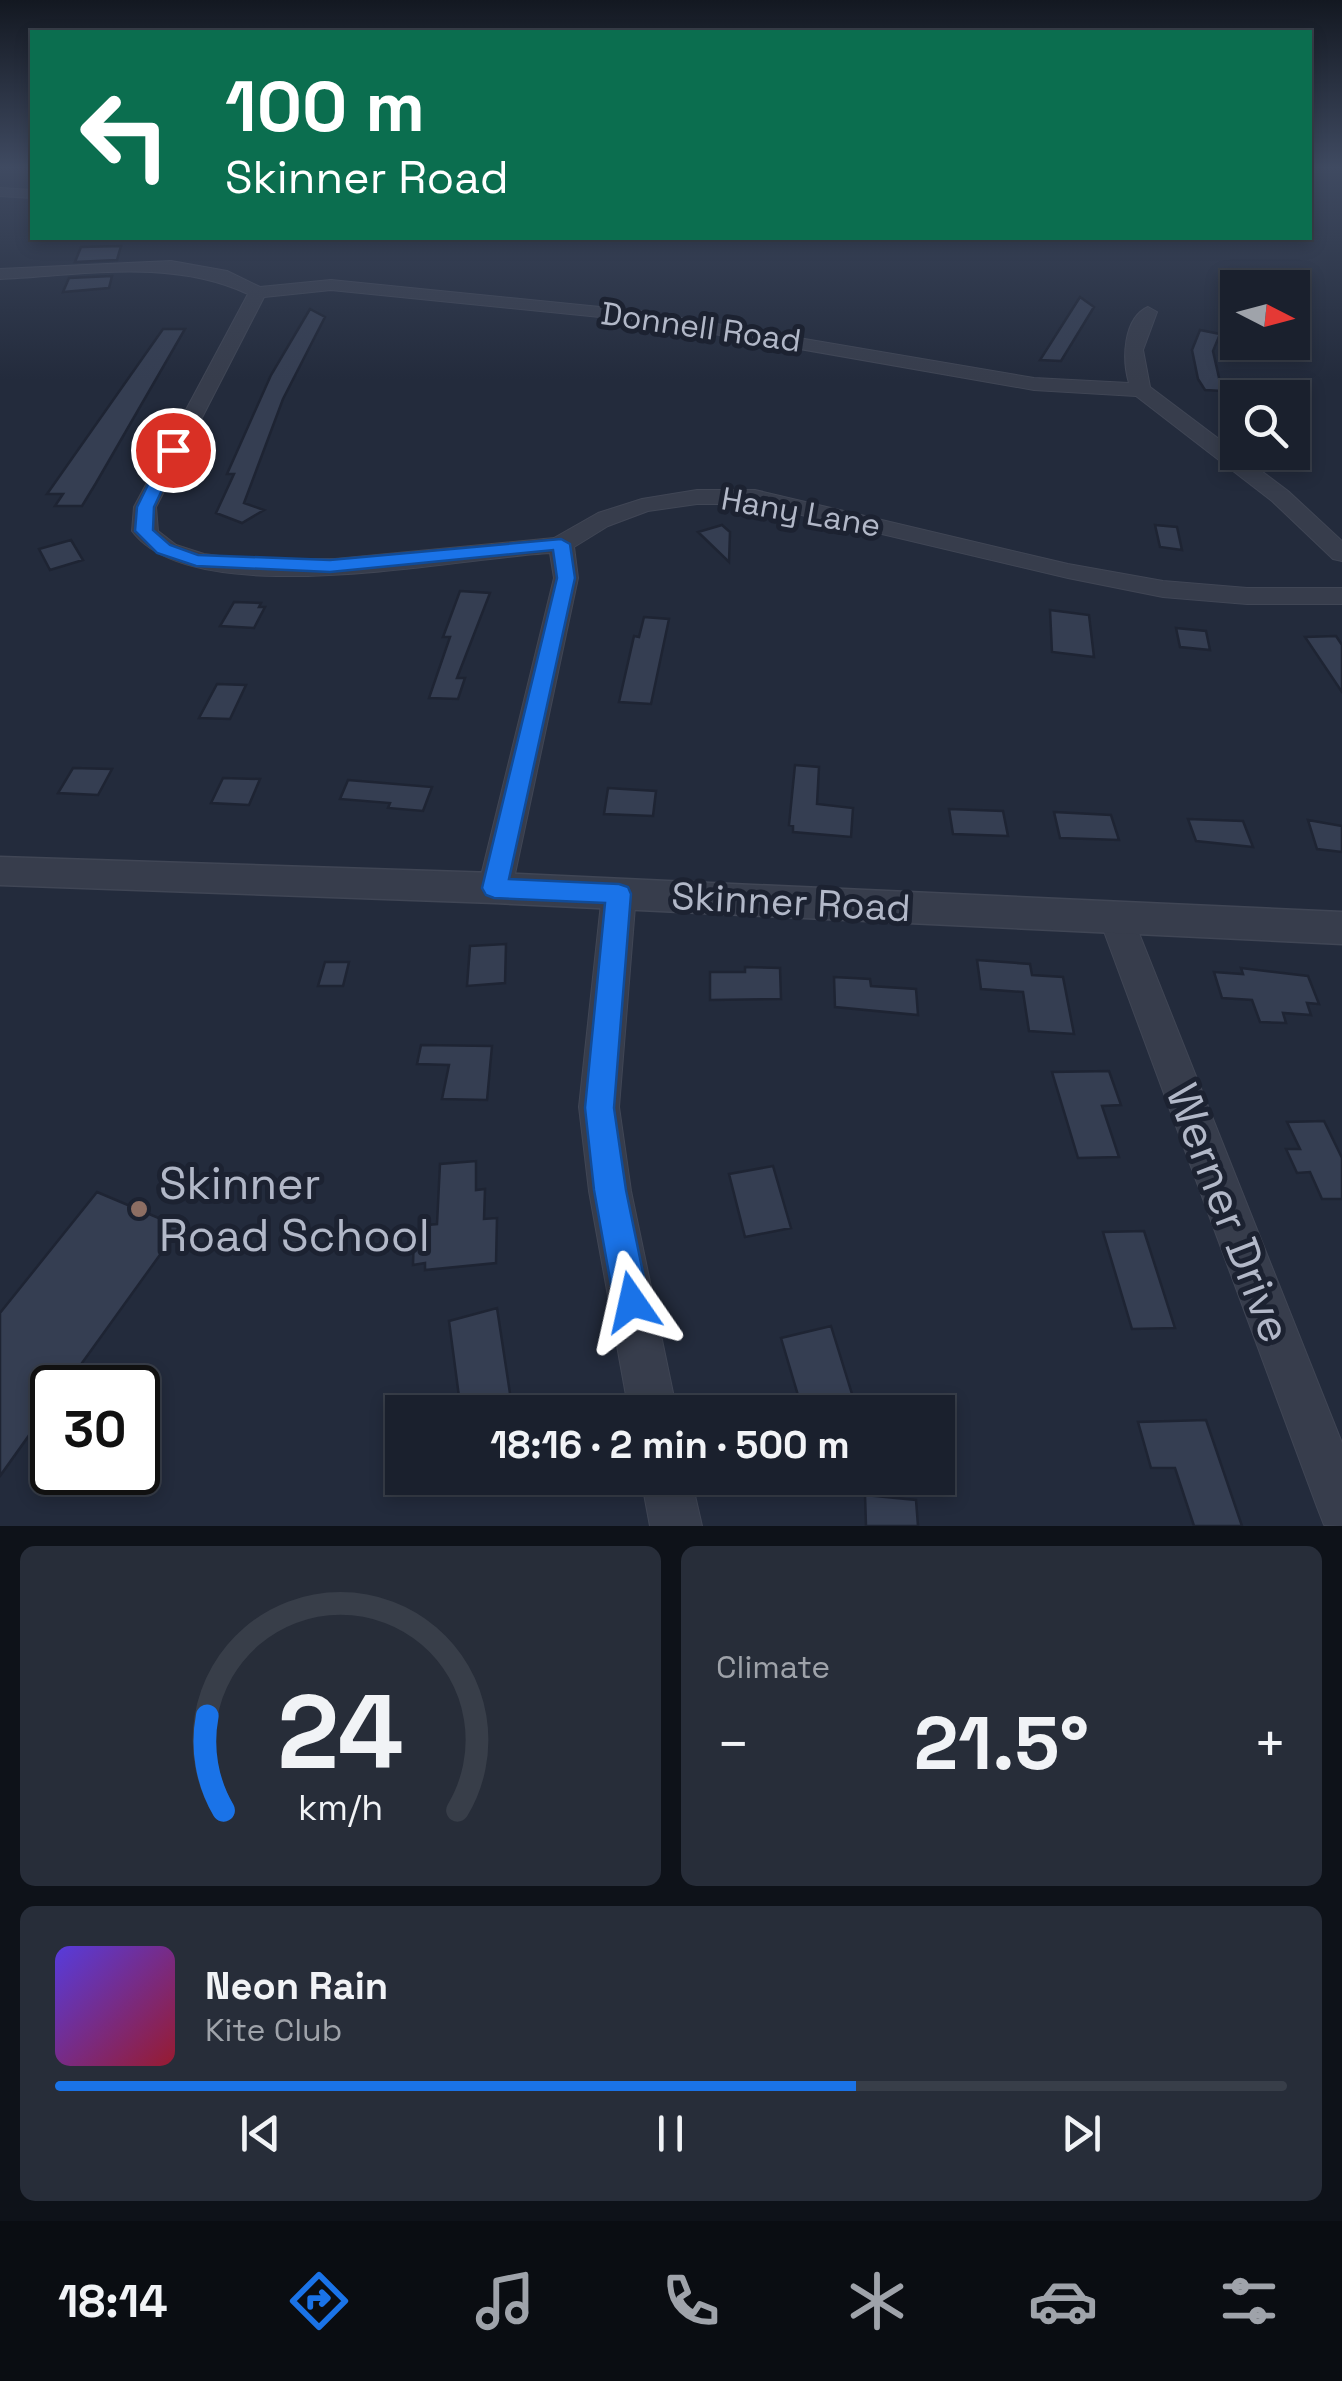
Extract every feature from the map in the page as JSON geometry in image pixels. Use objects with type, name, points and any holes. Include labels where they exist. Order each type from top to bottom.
[{"type":"street","points":[[0,274],[171,266],[221,275],[258,292]]},
{"type":"street","name":"Donnell Road","points":[[258,292],[331,285],[640,316],[1034,384],[1141,390]]},
{"type":"street","name":"Hany Lane","points":[[258,292],[146,507],[144,531],[163,549],[196,560],[236,565],[330,566],[561,544],[603,518],[637,507],[675,497],[741,496],[1163,589],[1247,596],[1342,596]]},
{"type":"street","points":[[1148,312],[1134,345],[1134,375],[1141,390],[1280,496],[1342,554]]},
{"type":"street","points":[[494,888],[566,578],[561,544]]},
{"type":"street","name":"Skinner Road","points":[[0,871],[494,888],[1342,928]]},
{"type":"street","points":[[619,894],[600,1108],[610,1190],[650,1395]]},
{"type":"street","name":"Werner Drive","points":[[1116,918],[1342,1508]]},
{"type":"street","points":[[670,1495],[676,1526]]},
{"type":"building","points":[[121,246],[117,260],[75,262],[81,247]]},
{"type":"building","points":[[112,276],[109,288],[63,292],[69,278]]},
{"type":"building","points":[[1080,297],[1094,307],[1061,361],[1040,360]]},
{"type":"building","points":[[310,309],[325,317],[283,399],[244,503],[264,510],[242,523],[216,513],[234,474],[227,474],[271,375]]},
{"type":"building","points":[[163,329],[185,329],[82,506],[55,506],[63,494],[47,494]]},
{"type":"building","points":[[1200,330],[1220,334],[1213,351],[1220,391],[1205,390],[1198,379],[1192,350]]},
{"type":"building","points":[[722,525],[730,532],[729,562],[698,532]]},
{"type":"building","points":[[1155,525],[1177,527],[1182,550],[1160,547]]},
{"type":"building","points":[[71,540],[83,560],[50,570],[39,549]]},
{"type":"building","points":[[460,591],[490,593],[457,678],[465,678],[458,699],[429,698],[450,637],[443,637]]},
{"type":"building","points":[[234,602],[261,603],[259,607],[265,607],[254,628],[220,626]]},
{"type":"building","points":[[1050,610],[1089,615],[1094,657],[1052,652]]},
{"type":"building","points":[[644,617],[669,619],[651,704],[619,702],[634,636],[639,637]]},
{"type":"building","points":[[1176,628],[1206,631],[1210,650],[1180,647]]},
{"type":"building","points":[[1336,636],[1342,645],[1342,692],[1305,637]]},
{"type":"building","points":[[217,684],[246,685],[230,719],[199,718]]},
{"type":"building","points":[[795,765],[819,767],[817,804],[853,808],[851,837],[793,832],[789,825]]},
{"type":"building","points":[[73,768],[112,769],[98,795],[58,793]]},
{"type":"building","points":[[223,778],[260,779],[249,805],[211,803]]},
{"type":"building","points":[[348,780],[432,787],[423,811],[388,808],[390,803],[340,799]]},
{"type":"building","points":[[608,788],[656,791],[653,816],[604,814]]},
{"type":"building","points":[[949,809],[1003,811],[1008,836],[953,834]]},
{"type":"building","points":[[1054,812],[1111,815],[1119,840],[1060,838]]},
{"type":"building","points":[[1188,819],[1243,821],[1253,847],[1196,841]]},
{"type":"building","points":[[1308,820],[1342,826],[1342,852],[1317,849]]},
{"type":"building","points":[[506,944],[505,983],[467,986],[470,946]]},
{"type":"building","points":[[977,960],[1030,964],[1032,975],[1063,977],[1074,1034],[1029,1031],[1023,992],[981,989]]},
{"type":"building","points":[[325,962],[349,962],[343,986],[318,986]]},
{"type":"building","points":[[745,967],[780,968],[781,999],[710,1000],[710,972],[745,972]]},
{"type":"building","points":[[1241,968],[1308,976],[1319,1004],[1307,1003],[1311,1015],[1283,1013],[1286,1023],[1260,1022],[1252,1000],[1222,998],[1214,972],[1243,974]]},
{"type":"building","points":[[834,977],[870,979],[871,986],[916,989],[918,1015],[835,1007]]},
{"type":"building","points":[[421,1045],[492,1046],[487,1100],[442,1099],[449,1065],[417,1064]]},
{"type":"building","points":[[1109,1071],[1121,1105],[1102,1106],[1119,1157],[1078,1158],[1052,1072]]},
{"type":"building","points":[[1324,1121],[1342,1158],[1342,1199],[1322,1199],[1310,1172],[1297,1173],[1286,1149],[1300,1149],[1287,1122]]},
{"type":"building","points":[[476,1161],[476,1190],[485,1189],[484,1219],[497,1218],[496,1263],[425,1270],[425,1263],[413,1265],[414,1232],[427,1232],[427,1225],[437,1224],[440,1164]]},
{"type":"building","points":[[773,1166],[791,1228],[745,1237],[729,1174]]},
{"type":"building","points":[[97,1192],[180,1227],[81,1365],[30,1365],[30,1434],[0,1476],[0,1313]]},
{"type":"building","points":[[1144,1231],[1175,1328],[1132,1329],[1103,1232]]},
{"type":"building","points":[[497,1308],[510,1395],[459,1395],[449,1321]]},
{"type":"building","points":[[831,1326],[852,1395],[798,1395],[781,1338]]},
{"type":"building","points":[[1206,1420],[1242,1526],[1194,1526],[1175,1468],[1151,1468],[1138,1422]]},
{"type":"building","points":[[865,1495],[916,1500],[918,1526],[866,1526]]},
{"type":"place","name":"Skinner Road School","points":[[139,1209]]},
{"type":"route","points":[[173,450],[146,507],[144,531],[163,549],[196,560],[236,565],[330,566],[561,544],[566,578],[494,888],[619,894],[600,1108],[610,1190],[632,1302]]}]
